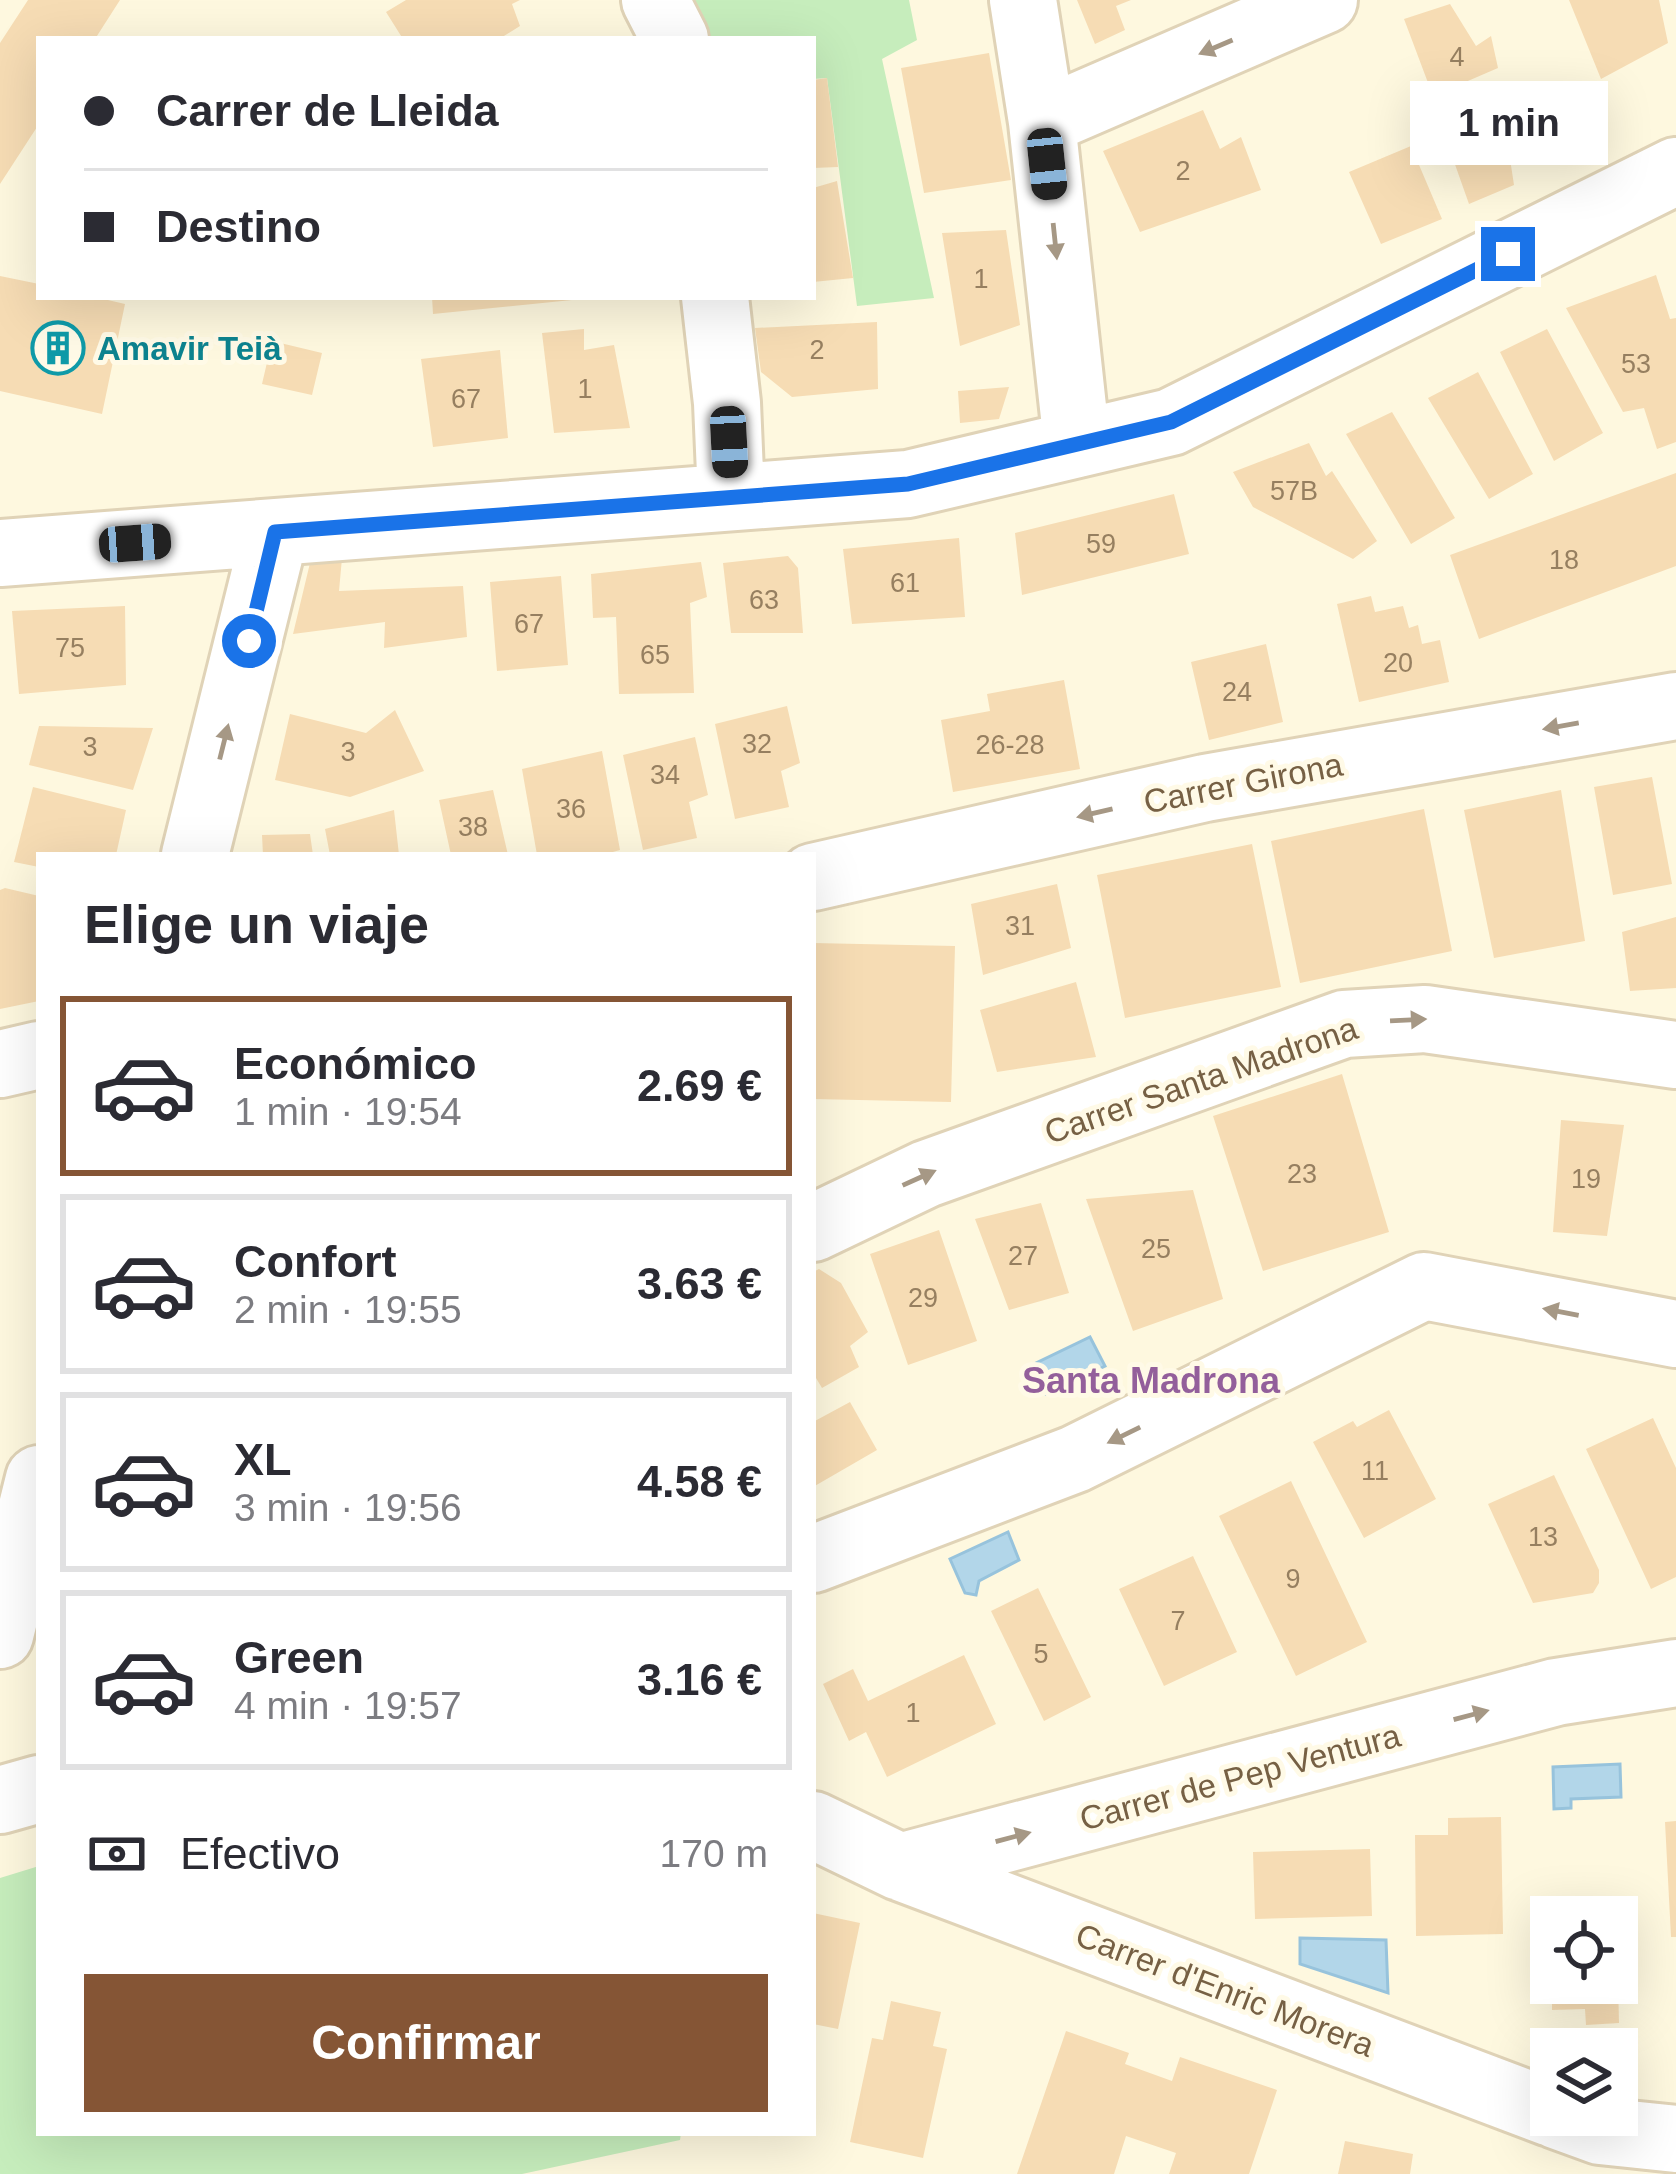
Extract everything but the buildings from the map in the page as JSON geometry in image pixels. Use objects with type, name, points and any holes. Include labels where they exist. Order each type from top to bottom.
[{"type":"street","points":[[656,0],[674,36]]},
{"type":"street","points":[[1023,0],[1042,122],[1077,444]]},
{"type":"street","points":[[1042,122],[1324,0]]},
{"type":"street","points":[[0,553],[908,484],[1171,422],[1676,171]]},
{"type":"street","points":[[715,300],[731,497]]},
{"type":"street","points":[[196,852],[275,532]]},
{"type":"street","name":"Carrer Girona","points":[[816,876],[1204,788],[1676,706]]},
{"type":"street","name":"Carrer Santa Madrona","points":[[816,1227],[926,1174],[1344,1024],[1425,1019],[1676,1055]]},
{"type":"street","points":[[0,1064],[36,1056]]},
{"type":"street","points":[[816,1558],[1076,1460],[1424,1286],[1676,1334]]},
{"type":"street","points":[[0,1635],[31,1543],[36,1503]]},
{"type":"street","name":"Carrer de Pep Ventura","points":[[900,1868],[1556,1692],[1676,1673]]},
{"type":"street","points":[[0,1800],[36,1790]]},
{"type":"street","points":[[816,1826],[900,1868]]},
{"type":"street","name":"Carrer d'Enric Morera","points":[[900,1868],[1530,2105]]},
{"type":"street","name":"Carrer d'Enric Morera","points":[[1638,2135],[1676,2139]]},
{"type":"green space","points":[[670,0],[909,0],[917,40],[882,59],[934,298],[857,306],[827,78],[816,79],[816,36],[686,36]]},
{"type":"green space","points":[[36,1867],[36,2136],[681,2136],[680,2140],[522,2174],[0,2174],[0,1878]]},
{"type":"water","points":[[1090,1337],[1105,1366],[1046,1394],[1032,1365]]},
{"type":"water","points":[[1008,1532],[1019,1560],[979,1581],[976,1595],[965,1593],[950,1559]]},
{"type":"water","points":[[1620,1764],[1621,1797],[1571,1799],[1571,1808],[1554,1809],[1553,1767]]},
{"type":"water","points":[[1300,1938],[1386,1940],[1388,1993],[1300,1964]]},
{"type":"place","name":"Amavir Teià","points":[[58,348]]},
{"type":"district","name":"Santa Madrona","points":[[1151,1380]]},
{"type":"route","points":[[249,641],[275,532],[908,484],[1171,422],[1508,254]]}]
